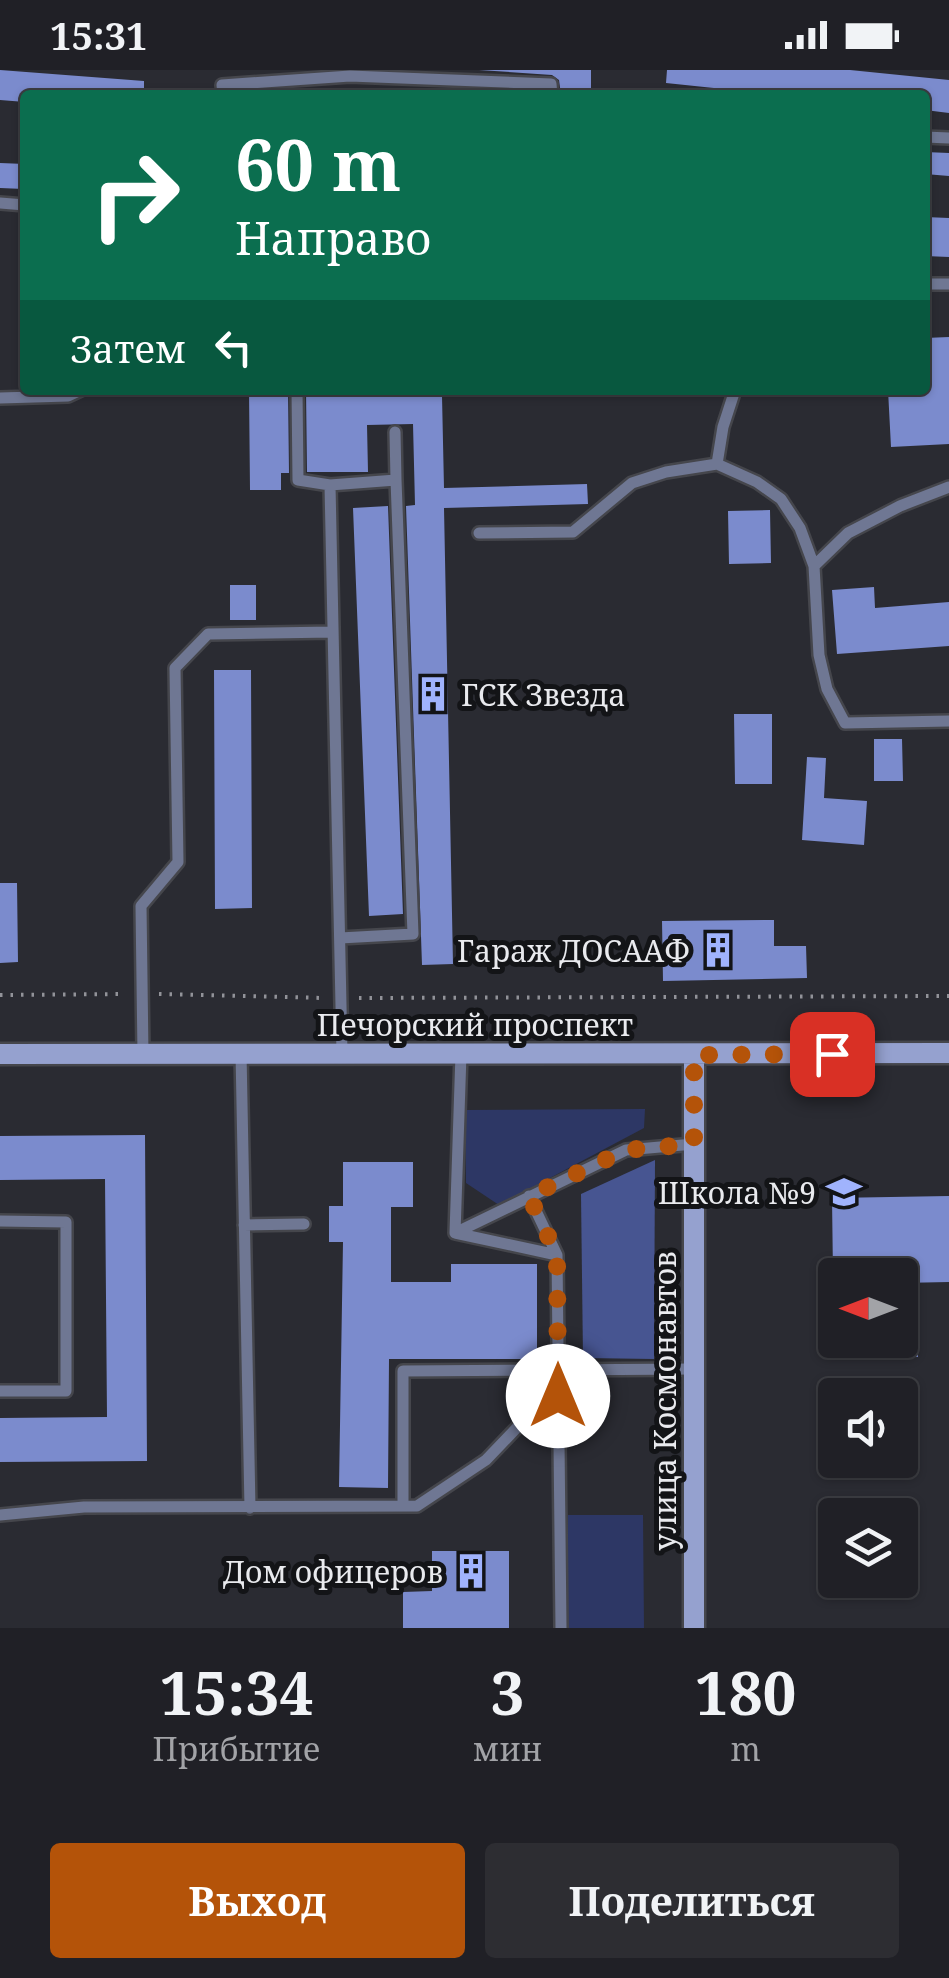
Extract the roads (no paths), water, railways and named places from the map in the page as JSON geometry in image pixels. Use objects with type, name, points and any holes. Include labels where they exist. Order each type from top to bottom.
[{"type":"main road","name":"Печорский проспект","points":[[0,1054],[949,1053]]},
{"type":"main road","name":"улица Космонавтов","points":[[694,1055],[694,1628]]},
{"type":"lane","points":[[222,90],[222,85],[350,76],[552,84],[552,90]]},
{"type":"lane","points":[[0,398],[70,395]]},
{"type":"lane","points":[[297,395],[298,480],[330,485],[396,480]]},
{"type":"lane","points":[[717,464],[733,395]]},
{"type":"lane","points":[[340,938],[412,934],[395,432]]},
{"type":"lane","points":[[479,533],[573,532],[632,484],[666,472],[717,464],[757,482],[781,499],[800,528],[814,566],[819,655],[826,689],[846,724],[949,721]]},
{"type":"lane","points":[[330,485],[342,1053]]},
{"type":"lane","points":[[814,566],[848,533],[900,506],[949,487]]},
{"type":"lane","points":[[143,1054],[141,906],[178,862],[176,668],[208,634],[332,632]]},
{"type":"lane","points":[[241,1053],[250,1508]]},
{"type":"lane","points":[[455,1233],[461,1054]]},
{"type":"lane","points":[[455,1233],[626,1150],[694,1144]]},
{"type":"lane","points":[[529,1196],[557,1255],[561,1628]]},
{"type":"lane","points":[[0,1221],[66,1222],[66,1392],[0,1392]]},
{"type":"lane","points":[[244,1225],[304,1224]]},
{"type":"lane","points":[[455,1233],[557,1255]]},
{"type":"lane","points":[[404,1506],[404,1371],[694,1370]]},
{"type":"lane","points":[[0,1515],[84,1507],[417,1506],[486,1460],[529,1415],[558,1396]]},
{"type":"place","name":"ГСК Звезда","points":[[433,694]]},
{"type":"place","name":"Гараж ДОСААФ","points":[[718,950]]},
{"type":"place","name":"Школа №9","points":[[844,1192]]},
{"type":"place","name":"Дом офицеров","points":[[471,1571]]}]
